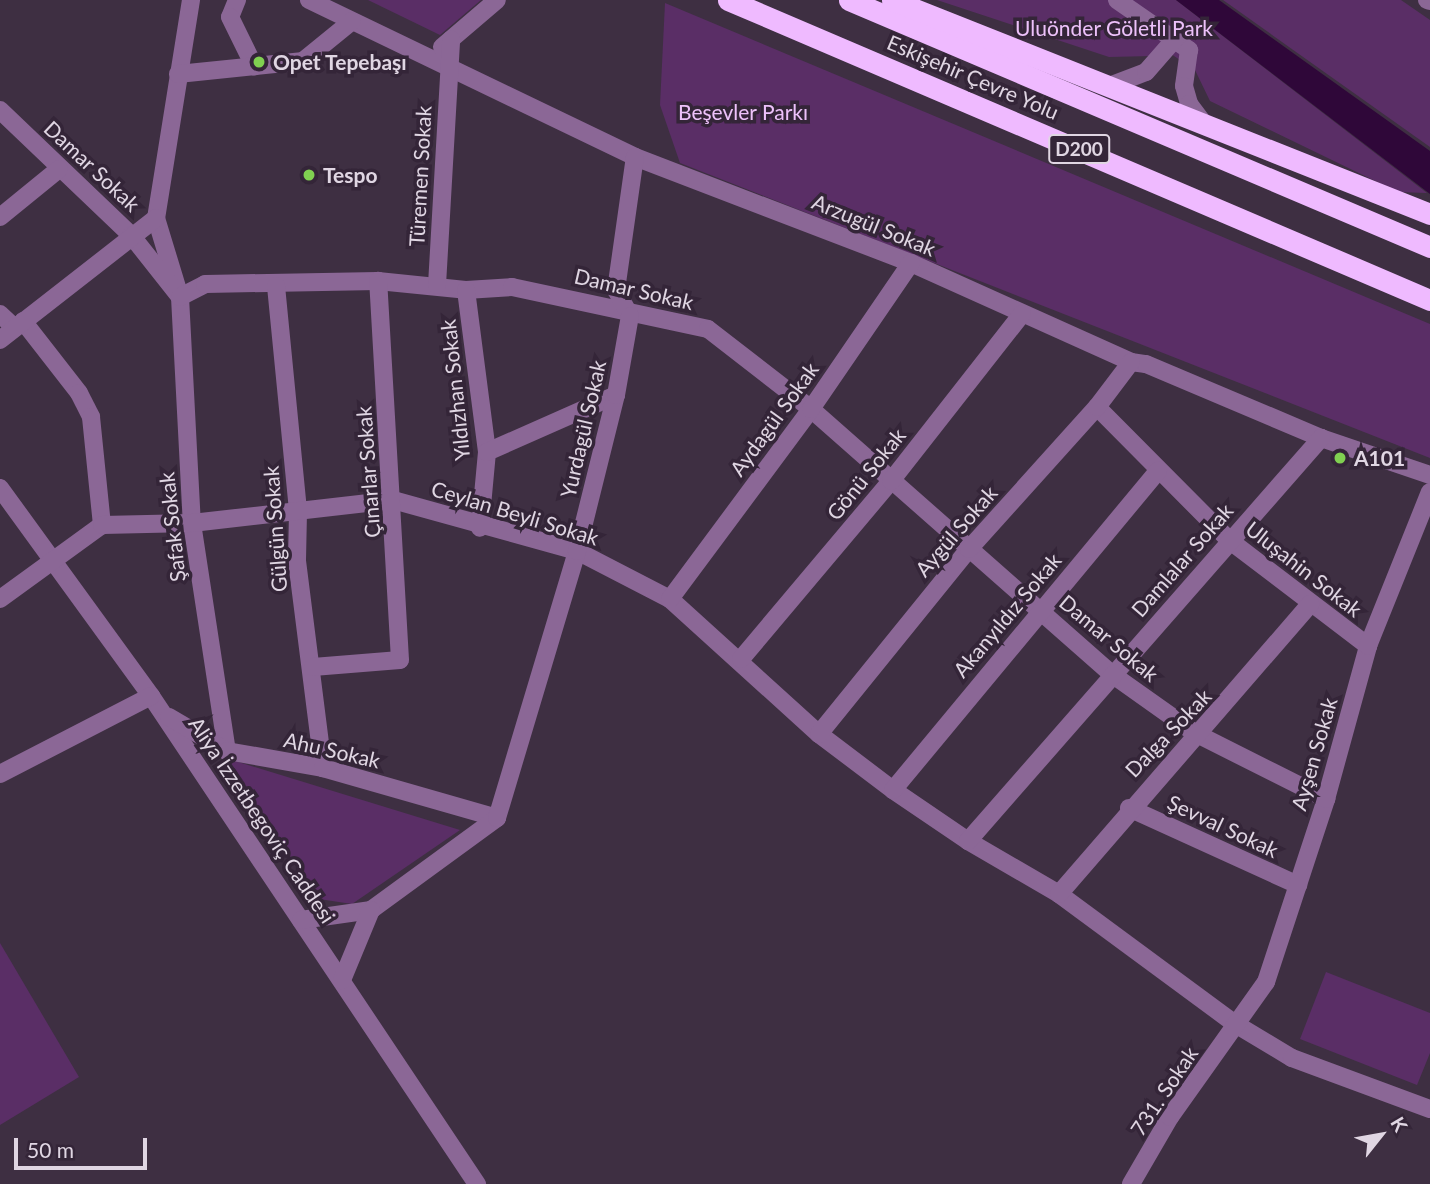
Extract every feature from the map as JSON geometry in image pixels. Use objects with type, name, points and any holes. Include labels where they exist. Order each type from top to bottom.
[{"type":"highway","name":"Eskişehir Çevre Yolu","points":[[728,0],[1430,300]]},
{"type":"highway","name":"Eskişehir Çevre Yolu","points":[[849,0],[1430,247]]},
{"type":"highway","points":[[892,0],[1112,85],[1430,214]]},
{"type":"street","points":[[0,340],[156,218],[191,0]]},
{"type":"street","points":[[237,0],[230,17],[254,66]]},
{"type":"street","name":"Arzugül Sokak","points":[[309,0],[448,70],[635,157],[911,262],[1130,362],[1146,364],[1321,438],[1430,475]]},
{"type":"street","points":[[428,58],[497,0]]},
{"type":"street","points":[[1117,0],[1181,45]]},
{"type":"street","points":[[178,74],[303,61],[352,21]]},
{"type":"street","name":"Türemen Sokak","points":[[437,285],[451,39]]},
{"type":"street","points":[[1112,85],[1146,72],[1181,45]]},
{"type":"street","points":[[1181,45],[1184,86],[1189,104],[1202,121]]},
{"type":"street","name":"Damar Sokak","points":[[0,110],[131,235],[180,297],[205,284],[276,286],[377,281],[466,290],[512,288],[547,293],[630,316],[708,329],[811,410],[1112,675],[1195,733],[1326,799]]},
{"type":"street","points":[[630,316],[616,290],[635,157]]},
{"type":"street","points":[[0,217],[59,169]]},
{"type":"street","name":"Şafak Sokak","points":[[156,218],[180,297],[192,523],[227,751]]},
{"type":"street","name":"Aydagül Sokak","points":[[670,599],[811,410],[911,262]]},
{"type":"street","name":"Çınarlar Sokak","points":[[313,667],[400,660],[393,500],[377,281]]},
{"type":"street","name":"Gülgün Sokak","points":[[276,286],[298,512],[297,561],[313,667],[323,768]]},
{"type":"street","name":"Yıldızhan Sokak","points":[[466,290],[487,452],[480,528]]},
{"type":"street","points":[[0,314],[19,324],[79,393],[91,417],[102,525],[57,561],[0,599]]},
{"type":"street","name":"Gönü Sokak","points":[[741,659],[891,481],[1022,314]]},
{"type":"street","name":"Yurdagül Sokak","points":[[497,818],[577,551],[616,396],[630,316]]},
{"type":"street","name":"Aygül Sokak","points":[[819,734],[969,548],[1097,407],[1130,362]]},
{"type":"street","points":[[487,452],[616,396]]},
{"type":"street","name":"Uluşahin Sokak","points":[[1097,407],[1228,540],[1367,646]]},
{"type":"street","name":"Damlalar Sokak","points":[[968,841],[1228,540],[1321,438]]},
{"type":"street","name":"Akanyıldız Sokak","points":[[893,790],[1158,471]]},
{"type":"street","name":"Aliya İzzetbegoviç Caddesi","points":[[0,488],[57,561],[151,696],[477,1184]]},
{"type":"street","name":"Ayşen Sokak","points":[[1237,1025],[1266,982],[1326,799],[1367,646],[1430,492]]},
{"type":"street","name":"Ceylan Beyli Sokak","points":[[102,525],[192,523],[393,500],[480,528],[577,551],[670,599],[741,659],[819,734],[893,790],[968,841],[1059,894],[1237,1025],[1292,1058],[1430,1109]]},
{"type":"street","name":"Dalga Sokak","points":[[1059,894],[1195,733],[1225,708],[1310,604]]},
{"type":"street","points":[[0,774],[151,696]]},
{"type":"street","name":"Ahu Sokak","points":[[163,714],[227,751],[323,768],[497,818]]},
{"type":"street","name":"Şevval Sokak","points":[[1129,808],[1298,885]]},
{"type":"street","points":[[301,920],[370,910],[497,818]]},
{"type":"street","points":[[342,980],[370,910]]},
{"type":"street","name":"731. Sokak","points":[[1131,1184],[1170,1117],[1237,1025]]},
{"type":"green space","points":[[368,0],[481,0],[440,35]]},
{"type":"green space","name":"Uluönder Göletli Park","points":[[937,0],[1176,0],[1427,193],[1398,192],[1210,101],[1195,70],[1162,48],[1152,56],[1109,57]]},
{"type":"green space","points":[[1223,0],[1401,0],[1430,20],[1430,147]]},
{"type":"green space","name":"Beşevler Parkı","points":[[665,3],[1430,324],[1430,458],[680,163],[660,105]]},
{"type":"green space","points":[[222,757],[460,830],[352,904],[319,899]]},
{"type":"green space","points":[[0,943],[79,1077],[0,1125]]},
{"type":"green space","points":[[1326,972],[1430,1013],[1430,1053],[1417,1085],[1300,1039]]},
{"type":"shaded area","points":[[1176,0],[1219,0],[1430,151],[1430,194]]},
{"type":"place","name":"Opet Tepebaşı","points":[[259,62]]},
{"type":"place","name":"Tespo","points":[[309,175]]},
{"type":"place","name":"A101","points":[[1340,458]]}]
